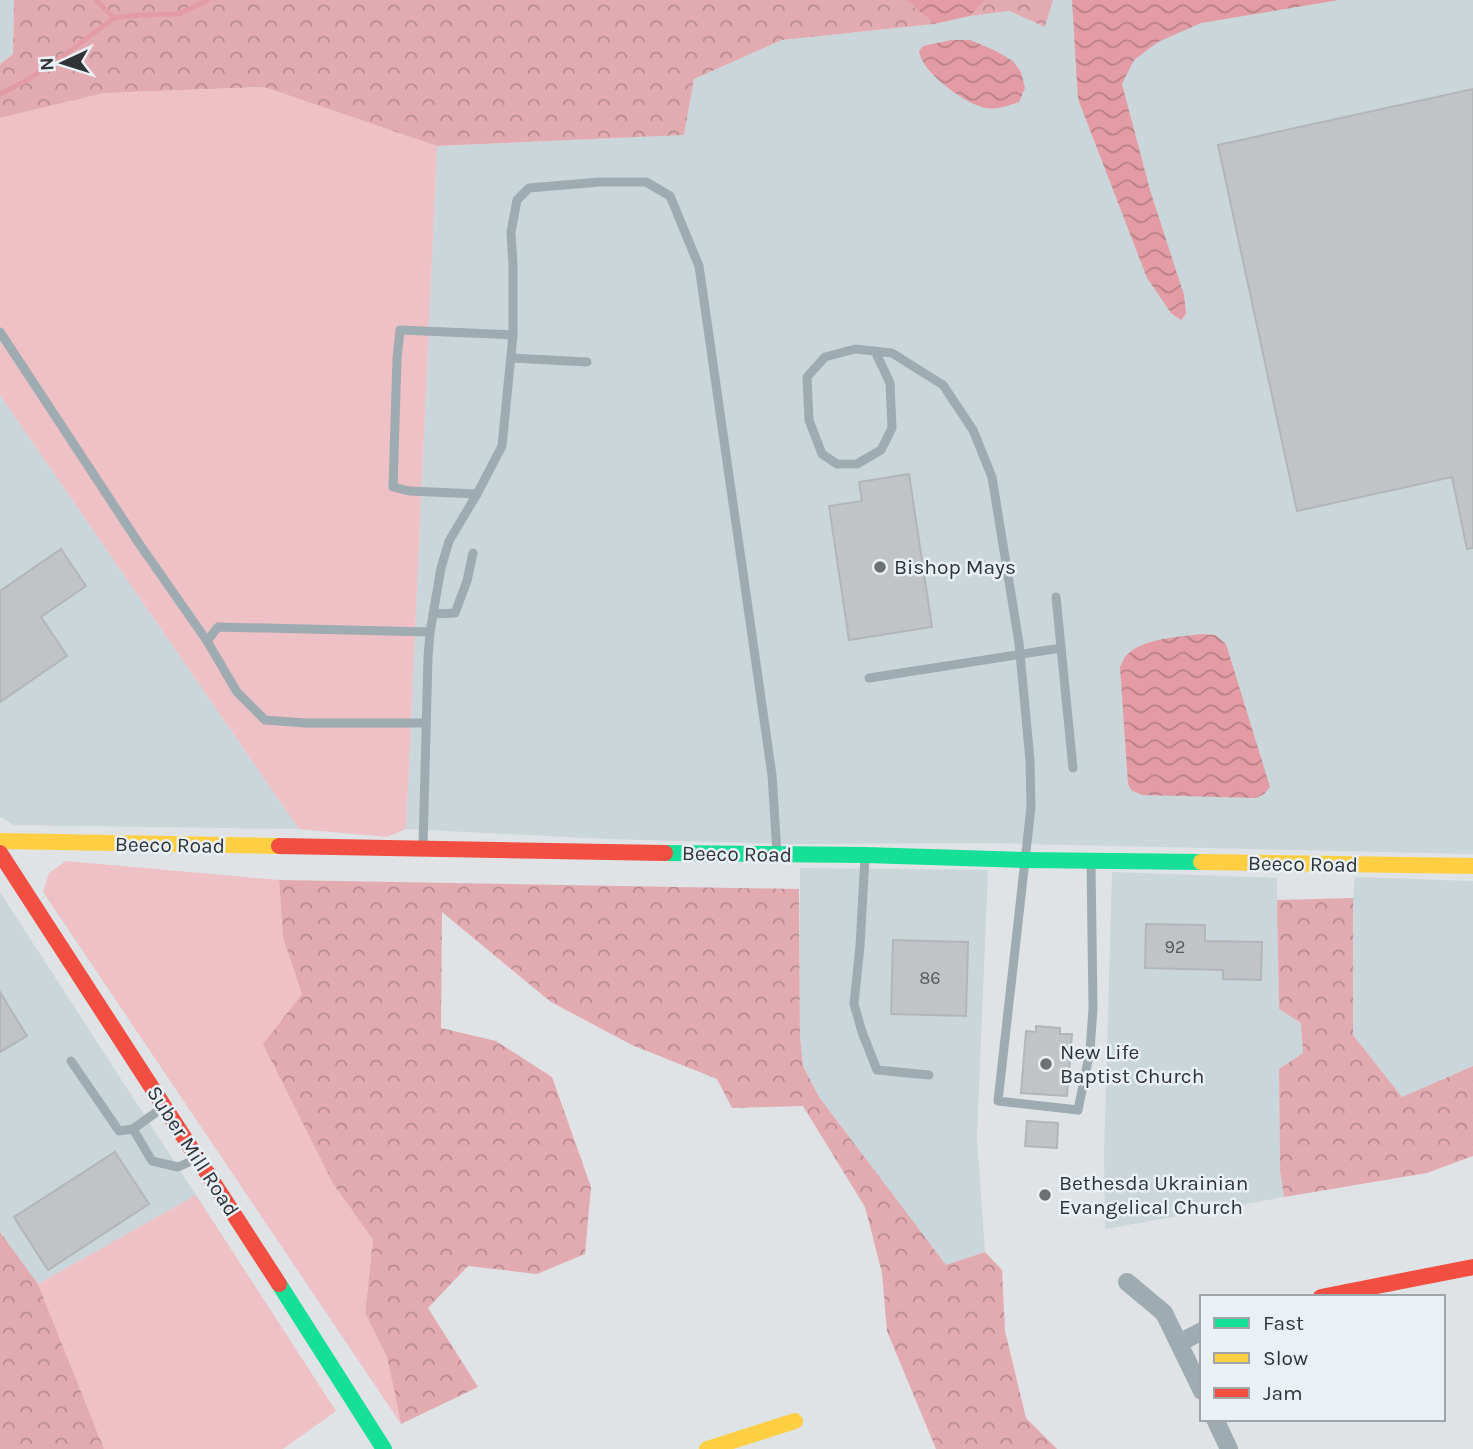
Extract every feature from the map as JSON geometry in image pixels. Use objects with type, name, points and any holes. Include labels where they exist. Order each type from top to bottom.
[{"type":"street","name":"Beeco Road","points":[[0,841],[1473,866]]},
{"type":"street","name":"Suber Mill Road","points":[[0,853],[384,1449]]},
{"type":"street","points":[[1331,1295],[1473,1267]]},
{"type":"street","points":[[1127,1282],[1164,1313],[1200,1387]]},
{"type":"street","points":[[1179,1343],[1200,1332]]},
{"type":"street","points":[[707,1449],[794,1421]]},
{"type":"street","points":[[1216,1421],[1229,1449]]},
{"type":"lane","points":[[423,848],[430,632],[441,568],[449,541],[502,446],[513,335],[511,232],[517,200],[529,188],[600,182],[646,182],[670,196],[699,266],[772,775],[778,855]]},
{"type":"lane","points":[[477,494],[409,491],[393,487],[396,370],[400,330],[513,335]]},
{"type":"lane","points":[[0,332],[138,542],[207,641],[237,692],[265,720],[305,723],[426,723]]},
{"type":"lane","points":[[875,351],[890,383],[892,428],[881,450],[857,464],[836,464],[822,454],[809,420],[807,377],[825,357],[855,349],[875,351],[892,353],[943,385],[973,430],[992,477],[1020,654],[1031,807],[998,1101],[1078,1110],[1090,1051],[1093,1008],[1091,861]]},
{"type":"lane","points":[[511,358],[587,362]]},
{"type":"lane","points":[[433,614],[456,613],[473,552]]},
{"type":"lane","points":[[1056,597],[1073,768]]},
{"type":"lane","points":[[207,641],[218,627],[430,632]]},
{"type":"lane","points":[[869,678],[1061,648]]},
{"type":"lane","points":[[865,855],[855,1004],[862,1032],[877,1070],[929,1075]]},
{"type":"lane","points":[[71,1061],[119,1130],[133,1129],[164,1106]]},
{"type":"lane","points":[[133,1129],[152,1161],[178,1167],[198,1158]]},
{"type":"shaded area","points":[[0,0],[14,0],[13,54],[0,64]]},
{"type":"shaded area","points":[[1053,0],[1473,0],[1473,854],[983,843],[796,844],[606,839],[406,829],[437,146],[684,135],[694,79],[782,40],[934,24],[1009,11],[1045,27]]},
{"type":"shaded area","points":[[264,87],[437,146],[406,829],[387,837],[299,829],[0,395],[0,118],[104,93]]},
{"type":"shaded area","points":[[0,395],[299,829],[14,825],[0,817]]},
{"type":"shaded area","points":[[66,861],[279,880],[283,938],[302,994],[334,1185],[373,1240],[365,1313],[387,1357],[401,1424],[43,892],[49,873]]},
{"type":"shaded area","points":[[800,868],[988,870],[977,1138],[985,1252],[946,1266],[819,1097],[803,1066],[800,1035]]},
{"type":"shaded area","points":[[1112,872],[1277,878],[1279,1009],[1301,1022],[1303,1053],[1279,1070],[1280,1171],[1284,1197],[1105,1229],[1104,1154]]},
{"type":"shaded area","points":[[1355,877],[1473,881],[1473,1066],[1402,1097],[1353,1035]]},
{"type":"shaded area","points":[[0,892],[196,1195],[38,1284],[0,1232]]},
{"type":"shaded area","points":[[196,1195],[336,1411],[283,1449],[104,1449],[38,1284]]},
{"type":"green space","points":[[14,0],[906,0],[934,24],[782,40],[694,79],[684,135],[437,146],[264,87],[104,93],[0,118],[0,64],[13,54]]},
{"type":"green space","points":[[985,0],[1053,0],[1045,27],[1009,11],[970,16]]},
{"type":"green space","points":[[279,880],[799,889],[800,1035],[803,1066],[819,1097],[946,1265],[985,1252],[1002,1270],[1005,1331],[1026,1418],[1057,1449],[936,1449],[887,1331],[882,1273],[865,1207],[803,1106],[732,1108],[717,1079],[632,1045],[551,1002],[442,912],[441,1028],[496,1041],[552,1077],[591,1187],[585,1254],[537,1274],[468,1266],[428,1308],[478,1387],[401,1424],[387,1357],[365,1313],[373,1240],[334,1185],[263,1044],[302,994],[283,938]]},
{"type":"green space","points":[[1353,898],[1353,1035],[1402,1097],[1473,1066],[1473,1156],[1427,1173],[1284,1197],[1280,1171],[1279,1069],[1303,1053],[1301,1023],[1279,1009],[1277,900]]},
{"type":"green space","points":[[0,1232],[38,1284],[104,1449],[0,1449]]},
{"type":"water","points":[[906,0],[985,0],[970,16],[934,24]]},
{"type":"water","points":[[1072,0],[1339,0],[1201,23],[1158,42],[1134,60],[1122,84],[1150,190],[1184,295],[1186,314],[1181,320],[1171,313],[1147,278],[1078,99]]},
{"type":"water","points":[[951,40],[970,40],[1013,61],[1021,72],[1025,88],[1019,102],[999,108],[986,108],[969,102],[942,83],[922,60],[919,51],[923,46]]},
{"type":"water","points":[[1202,634],[1215,635],[1226,644],[1270,787],[1256,798],[1142,795],[1131,790],[1128,784],[1120,667],[1125,657],[1140,646]]},
{"type":"building","points":[[1473,89],[1473,548],[1467,549],[1452,477],[1297,511],[1218,145]]},
{"type":"building","name":"Bishop Mays","points":[[909,474],[932,627],[849,640],[829,506],[862,501],[859,482]]},
{"type":"building","points":[[61,549],[86,586],[41,617],[67,656],[0,702],[0,591]]},
{"type":"building","points":[[1146,924],[1205,925],[1205,941],[1262,942],[1261,980],[1223,979],[1223,970],[1145,968]]},
{"type":"building","points":[[893,940],[968,942],[966,1016],[891,1014]]},
{"type":"building","points":[[0,992],[27,1036],[0,1052]]},
{"type":"building","name":"New Life Baptist Church","points":[[1036,1026],[1060,1028],[1060,1034],[1072,1034],[1067,1096],[1021,1093],[1026,1031],[1036,1032]]},
{"type":"building","points":[[1027,1121],[1058,1123],[1057,1148],[1025,1146]]},
{"type":"building","points":[[115,1152],[149,1204],[48,1270],[14,1217]]},
{"type":"waterway","points":[[96,0],[114,18]]},
{"type":"waterway","points":[[0,94],[59,59],[114,18],[179,14],[208,0]]},
{"type":"traffic: fast","points":[[665,853],[1201,862]]},
{"type":"traffic: fast","points":[[279,1284],[384,1449]]},
{"type":"traffic: slow","points":[[0,841],[279,846]]},
{"type":"traffic: slow","points":[[1201,862],[1473,866]]},
{"type":"traffic: slow","points":[[707,1449],[795,1421]]},
{"type":"traffic: jam","points":[[279,846],[665,853]]},
{"type":"traffic: jam","points":[[0,853],[279,1284]]},
{"type":"traffic: jam","points":[[1331,1295],[1473,1267]]},
{"type":"place","name":"Bishop Mays","points":[[880,567]]},
{"type":"place","name":"New Life Baptist Church","points":[[1046,1064]]},
{"type":"place","name":"Bethesda Ukrainian Evangelical Church","points":[[1045,1195]]}]
